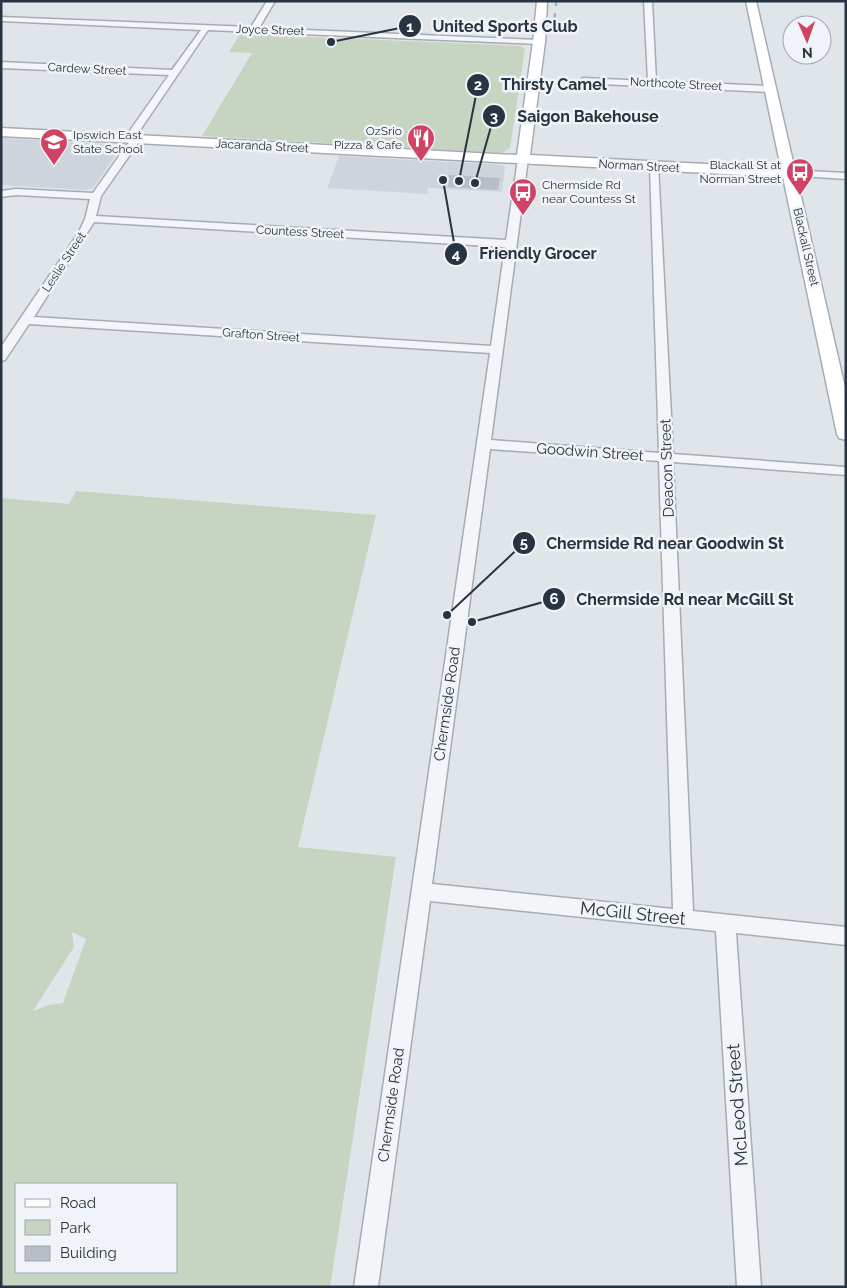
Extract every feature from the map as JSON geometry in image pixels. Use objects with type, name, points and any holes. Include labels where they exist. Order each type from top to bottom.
[{"type":"street","points":[[253,30],[271,1]]},
{"type":"street","name":"Chermside Road","points":[[366,1287],[523,159],[539,42],[542,1]]},
{"type":"street","points":[[648,1],[652,83]]},
{"type":"street","name":"Blackall Street","points":[[751,1],[846,434]]},
{"type":"street","name":"Joyce Street","points":[[1,19],[539,42]]},
{"type":"street","name":"Leslie Street","points":[[1,357],[84,232],[90,219],[96,196],[174,73],[206,28]]},
{"type":"street","name":"Cardew Street","points":[[1,65],[174,73]]},
{"type":"street","name":"Northcote Street","points":[[582,81],[770,89]]},
{"type":"street","name":"Jacaranda Street","points":[[1,132],[523,159]]},
{"type":"street","name":"Norman Street","points":[[523,159],[846,176]]},
{"type":"street","name":"Deacon Street","points":[[655,166],[683,919]]},
{"type":"street","points":[[1,194],[16,192],[96,196]]},
{"type":"street","name":"Countess Street","points":[[90,219],[511,244]]},
{"type":"street","name":"Grafton Street","points":[[26,320],[496,350]]},
{"type":"street","name":"Goodwin Street","points":[[483,444],[846,471]]},
{"type":"street","name":"McGill Street","points":[[421,891],[846,936]]},
{"type":"street","name":"McLeod Street","points":[[725,923],[749,1287]]},
{"type":"shaded area","name":"Ipswich East State School","points":[[1,138],[119,145],[121,147],[93,188],[86,190],[1,185]]},
{"type":"shaded area","points":[[339,156],[502,165],[505,167],[502,192],[428,188],[427,194],[327,188]]},
{"type":"green space","points":[[240,34],[521,46],[525,49],[510,148],[501,153],[202,136],[252,53],[229,52]]},
{"type":"green space","points":[[76,491],[376,515],[298,847],[396,857],[330,1287],[1,1287],[1,498],[69,504]],"holes":[[[72,932],[86,939],[63,1003],[49,1005],[33,1011],[74,947]]]},
{"type":"building","points":[[449,175],[500,178],[498,190],[448,187]]},
{"type":"waterway","points":[[554,23],[555,14]]},
{"type":"place","name":"United Sports Club","points":[[331,42]]},
{"type":"place","name":"OzSrio Pizza & Cafe","points":[[421,162]]},
{"type":"place","name":"Ipswich East State School","points":[[54,166]]},
{"type":"place","name":"Friendly Grocer","points":[[443,180]]},
{"type":"place","name":"Thirsty Camel","points":[[459,181]]},
{"type":"place","name":"Saigon Bakehouse","points":[[475,183]]},
{"type":"place","name":"Blackall St at Norman Street","points":[[800,196]]},
{"type":"place","name":"Chermside Rd near Countess St","points":[[523,216]]},
{"type":"place","name":"Chermside Rd near Goodwin St","points":[[447,615]]},
{"type":"place","name":"Chermside Rd near McGill St","points":[[472,622]]}]
